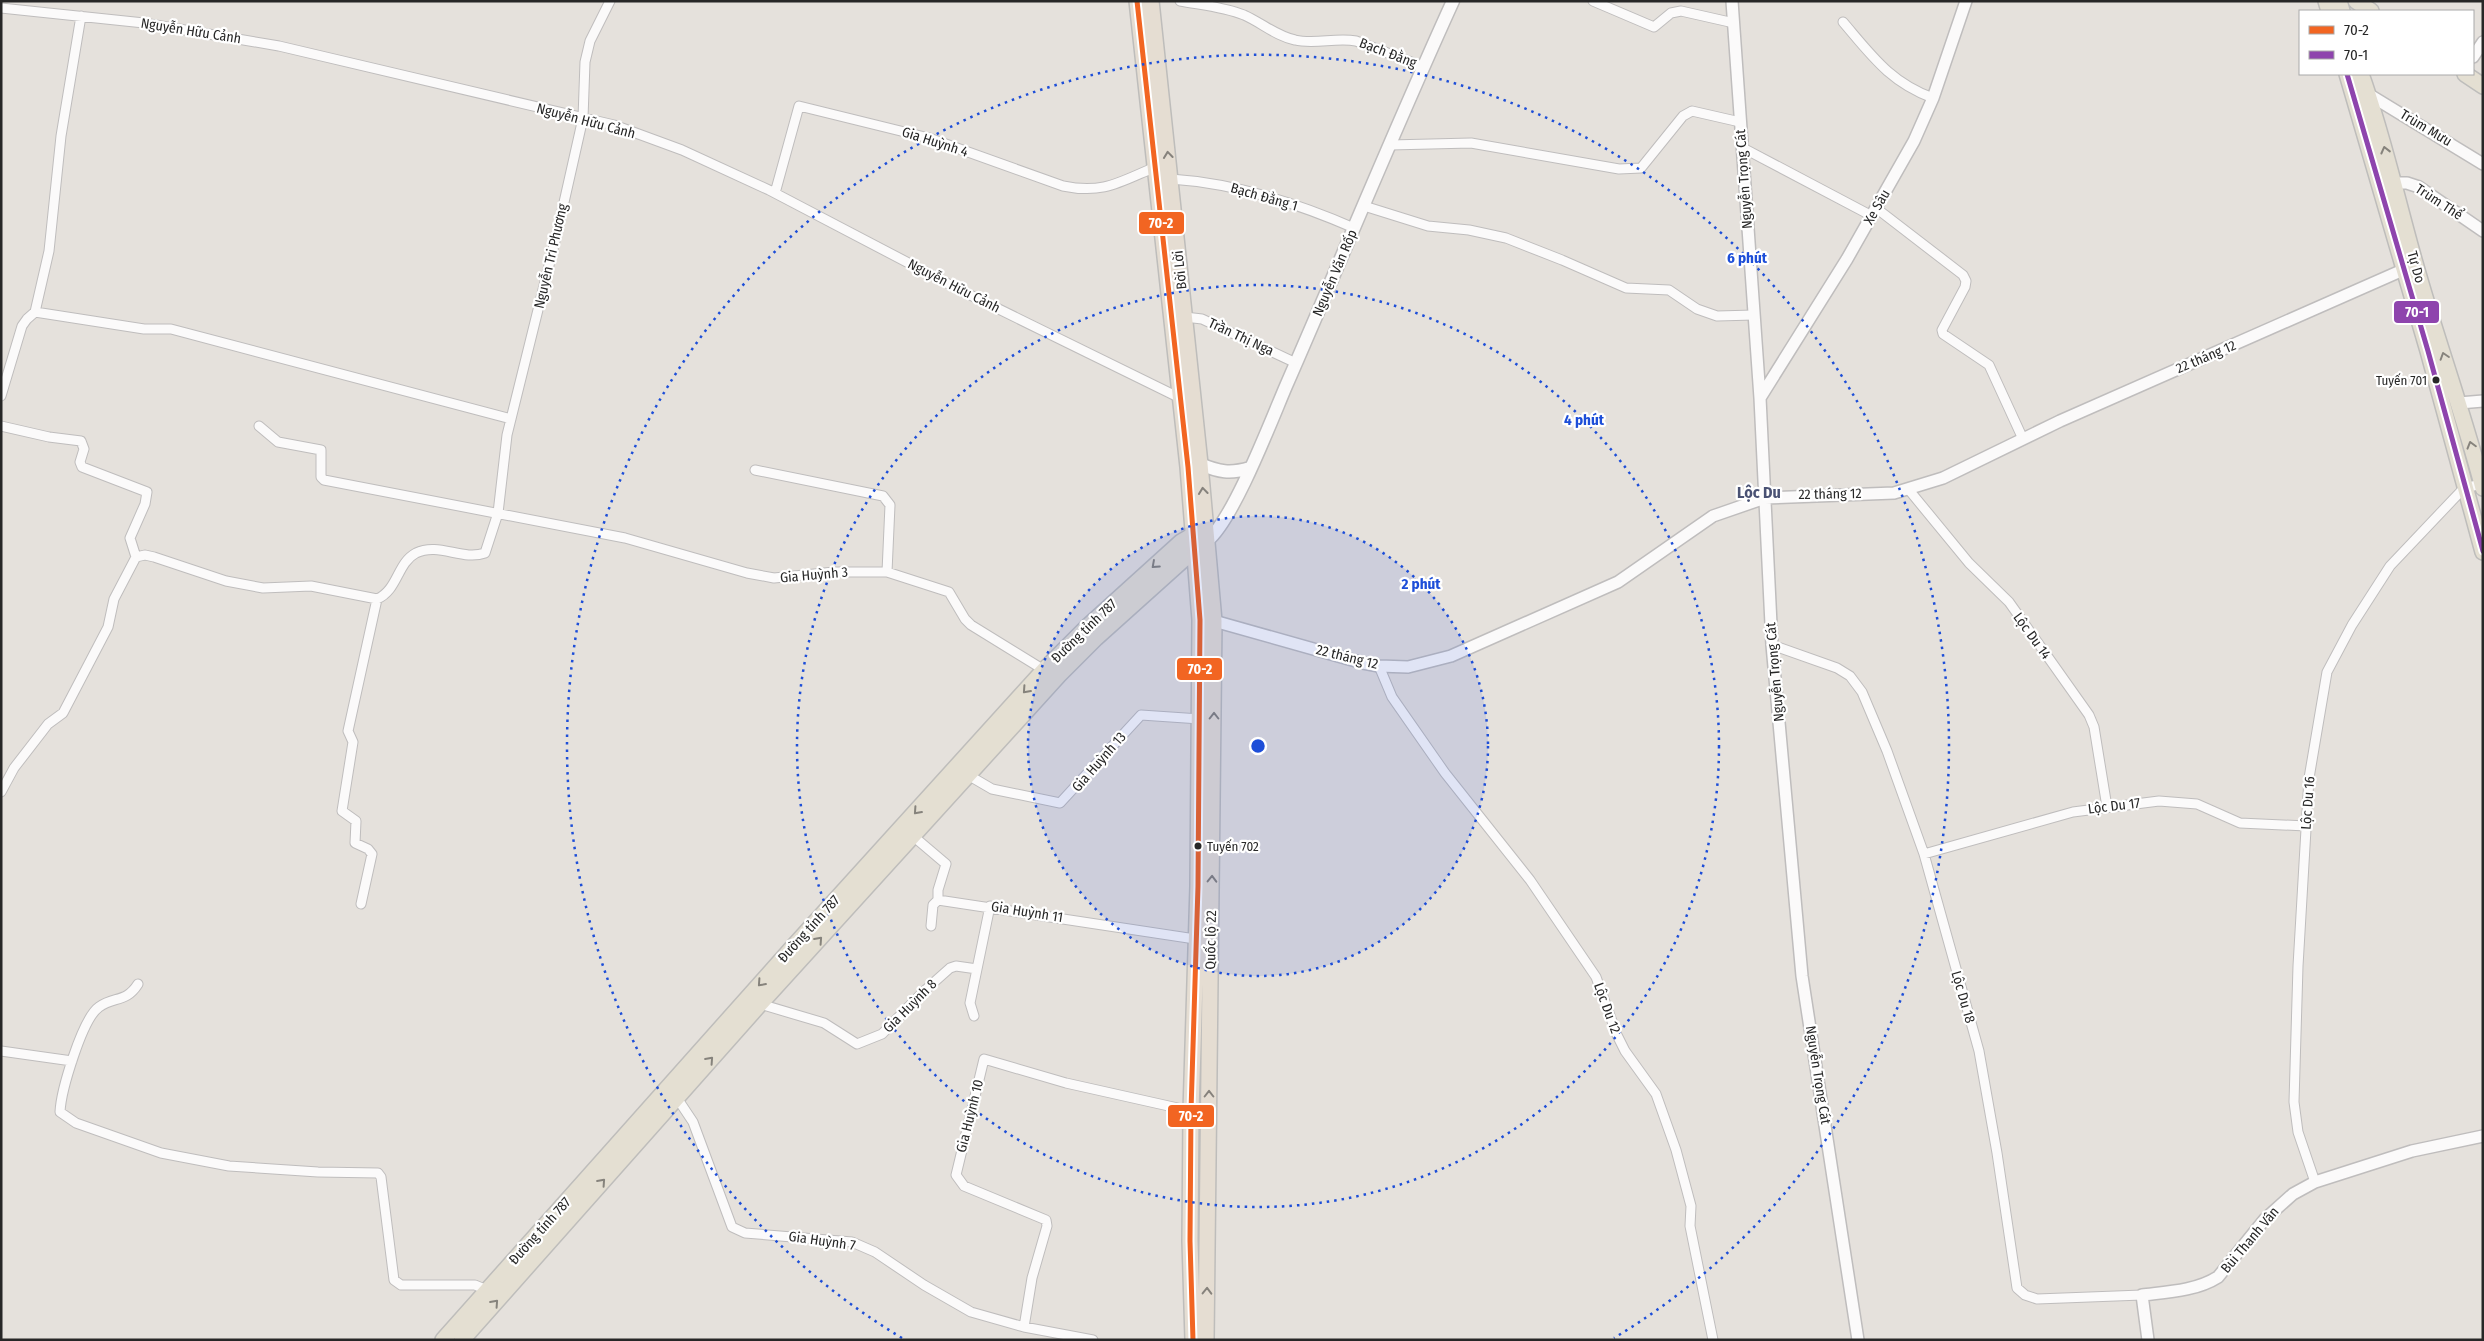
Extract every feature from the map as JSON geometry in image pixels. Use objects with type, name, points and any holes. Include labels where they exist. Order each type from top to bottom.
[{"type":"highway","name":"Bời Lời","points":[[1137,1],[1153,168],[1198,542]]},
{"type":"highway","name":"Bời Lời","points":[[1151,1],[1200,464],[1198,542]]},
{"type":"highway","name":"Quốc lộ 22","points":[[1198,542],[1208,578],[1206,1340]]},
{"type":"highway","points":[[1193,1340],[1190,1241],[1195,939],[1200,719],[1207,620]]},
{"type":"main road","name":"Nguyễn Văn Rốp","points":[[1198,542],[1216,533],[1250,468],[1453,1]]},
{"type":"main road","points":[[2356,1],[2370,10]]},
{"type":"main road","name":"Tự Do","points":[[2347,75],[2410,267],[2459,403],[2482,486]]},
{"type":"main road","name":"Tự Do","points":[[2361,75],[2393,183],[2410,267],[2464,488],[2483,552]]},
{"type":"main road","points":[[2466,75],[2483,86]]},
{"type":"main road","points":[[1200,464],[1218,472],[1234,473],[1250,468]]},
{"type":"main road","name":"Đường tỉnh 787","points":[[443,1340],[752,992],[1044,670],[1115,601],[1181,542],[1198,542]]},
{"type":"main road","name":"Đường tỉnh 787","points":[[462,1340],[760,1004],[968,775],[1084,650],[1198,542]]},
{"type":"street","name":"Nguyễn Tri Phương","points":[[377,598],[385,595],[392,588],[406,562],[416,553],[442,550],[467,556],[484,554],[498,513],[510,419],[558,229],[583,118],[585,62],[590,41],[610,1]]},
{"type":"street","name":"Bạch Đằng","points":[[1180,1],[1232,11],[1245,16],[1277,35],[1296,41],[1344,39],[1356,41],[1424,67]]},
{"type":"street","points":[[1593,1],[1654,27],[1671,13],[1681,11],[1734,23]]},
{"type":"street","name":"Nguyễn Trọng Cát","points":[[1732,1],[1760,398],[1772,645],[1802,976],[1858,1340]]},
{"type":"street","name":"Xe Sâu","points":[[1760,398],[1838,274],[1914,141],[1933,98],[1966,1]]},
{"type":"street","name":"Nguyễn Hữu Cảnh","points":[[1,8],[144,23],[279,46],[614,126],[682,150],[775,193],[962,291],[1180,398]]},
{"type":"street","points":[[1,396],[22,326],[26,319],[35,312],[49,251],[61,136],[81,16]]},
{"type":"street","points":[[1843,22],[1892,77],[1910,89],[1933,98]]},
{"type":"street","points":[[2474,56],[2483,42]]},
{"type":"street","name":"Trùm Mưu","points":[[2368,94],[2483,164]]},
{"type":"street","name":"Gia Huỳnh 4","points":[[775,193],[799,106],[929,138],[1063,186],[1084,190],[1100,189],[1153,168]]},
{"type":"street","points":[[1390,145],[1471,143],[1619,168],[1641,168],[1683,116],[1692,111],[1740,122]]},
{"type":"street","points":[[1743,148],[1874,212],[1963,275],[1966,281],[1965,287],[1942,330],[1943,334],[1989,365],[2023,439]]},
{"type":"street","name":"Bạch Đằng 1","points":[[1171,179],[1206,181],[1256,194],[1354,228]]},
{"type":"street","name":"Trùm Thể","points":[[2393,183],[2408,183],[2419,187],[2483,231]]},
{"type":"street","points":[[1364,206],[1428,226],[1469,230],[1506,238],[1626,288],[1669,290],[1697,309],[1717,316],[1754,315]]},
{"type":"street","name":"22 tháng 12","points":[[1207,620],[1363,663],[1379,666],[1408,667],[1428,663],[1459,652],[1618,582],[1713,516],[1765,498],[1799,494],[1894,493],[1944,478],[2023,439],[2410,267]]},
{"type":"street","points":[[35,312],[144,329],[171,329],[510,419]]},
{"type":"street","name":"Trần Thị Nga","points":[[1185,317],[1202,319],[1296,363]]},
{"type":"street","points":[[2459,403],[2483,401]]},
{"type":"street","points":[[1,426],[49,437],[81,441],[84,449],[80,462],[82,467],[147,492],[145,504],[130,538],[136,557],[114,599],[108,627],[62,713],[48,724],[14,768],[1,792]]},
{"type":"street","name":"Gia Huỳnh 3","points":[[259,426],[278,442],[321,450],[321,477],[324,480],[625,538],[747,573],[774,578],[834,572],[887,572],[949,592],[965,620],[971,625],[1044,670]]},
{"type":"street","points":[[755,470],[883,496],[890,505],[887,572]]},
{"type":"street","points":[[2464,488],[2482,486]]},
{"type":"street","name":"Lộc Du 16","points":[[2315,1182],[2298,1132],[2294,1102],[2298,966],[2309,778],[2326,672],[2352,625],[2390,566],[2464,488]]},
{"type":"street","name":"Lộc Du 14","points":[[1909,490],[1969,563],[2009,602],[2089,715],[2094,727],[2107,807]]},
{"type":"street","points":[[136,557],[145,555],[154,557],[226,581],[263,588],[311,586],[377,598],[348,731],[353,742],[342,811],[356,821],[355,844],[368,848],[372,854],[361,904]]},
{"type":"street","name":"Lộc Du 18","points":[[1772,645],[1837,668],[1850,676],[1862,692],[1887,751],[1924,854],[1979,1051],[1997,1153],[2017,1288],[2025,1295],[2037,1299],[2142,1295]]},
{"type":"street","name":"Lộc Du 12","points":[[1379,666],[1392,697],[1445,773],[1530,880],[1596,977],[1617,1035],[1625,1051],[1656,1094],[1676,1150],[1691,1206],[1690,1226],[1713,1340]]},
{"type":"street","name":"Gia Huỳnh 13","points":[[968,775],[992,789],[1060,803],[1141,714],[1200,719]]},
{"type":"street","name":"Lộc Du 17","points":[[1924,854],[2073,812],[2159,801],[2197,804],[2240,823],[2306,826]]},
{"type":"street","points":[[913,836],[946,864],[938,890],[938,900],[933,905],[931,926]]},
{"type":"street","name":"Gia Huỳnh 11","points":[[938,900],[990,906],[1195,939]]},
{"type":"street","points":[[974,1016],[970,1003],[990,906]]},
{"type":"street","name":"Gia Huỳnh 8","points":[[760,1004],[824,1023],[857,1044],[882,1034],[923,992],[950,968],[956,966],[977,969]]},
{"type":"street","points":[[136,988],[128,997],[101,1005],[90,1017],[72,1061],[60,1112],[76,1124],[161,1153],[229,1166],[313,1172],[374,1172],[381,1177],[394,1280],[401,1285],[474,1285],[487,1290]]},
{"type":"street","points":[[1,1051],[72,1061]]},
{"type":"street","name":"Gia Huỳnh 10","points":[[1024,1327],[1032,1278],[1047,1226],[1046,1220],[964,1186],[956,1175],[984,1059],[1066,1082],[1192,1111]]},
{"type":"street","name":"Gia Huỳnh 7","points":[[677,1098],[693,1122],[732,1227],[745,1233],[852,1242],[875,1252],[924,1285],[971,1312],[1024,1327],[1093,1340]]},
{"type":"street","name":"Bùi Thanh Vân","points":[[2142,1295],[2209,1283],[2218,1277],[2265,1219],[2293,1194],[2315,1182],[2412,1152],[2483,1136]]},
{"type":"street","points":[[2142,1295],[2148,1340]]},
{"type":"transit line","name":"70-2","points":[[1137,1],[1188,467],[1200,620],[1198,886],[1191,1111],[1190,1241],[1193,1340]]},
{"type":"transit line","name":"70-1","points":[[2347,75],[2428,351],[2483,551]]},
{"type":"place","name":"Tuyến 701","points":[[2436,380]]},
{"type":"place","name":"Tuyến 702","points":[[1198,846]]},
{"type":"district","name":"Lộc Du","points":[[1759,492]]}]
